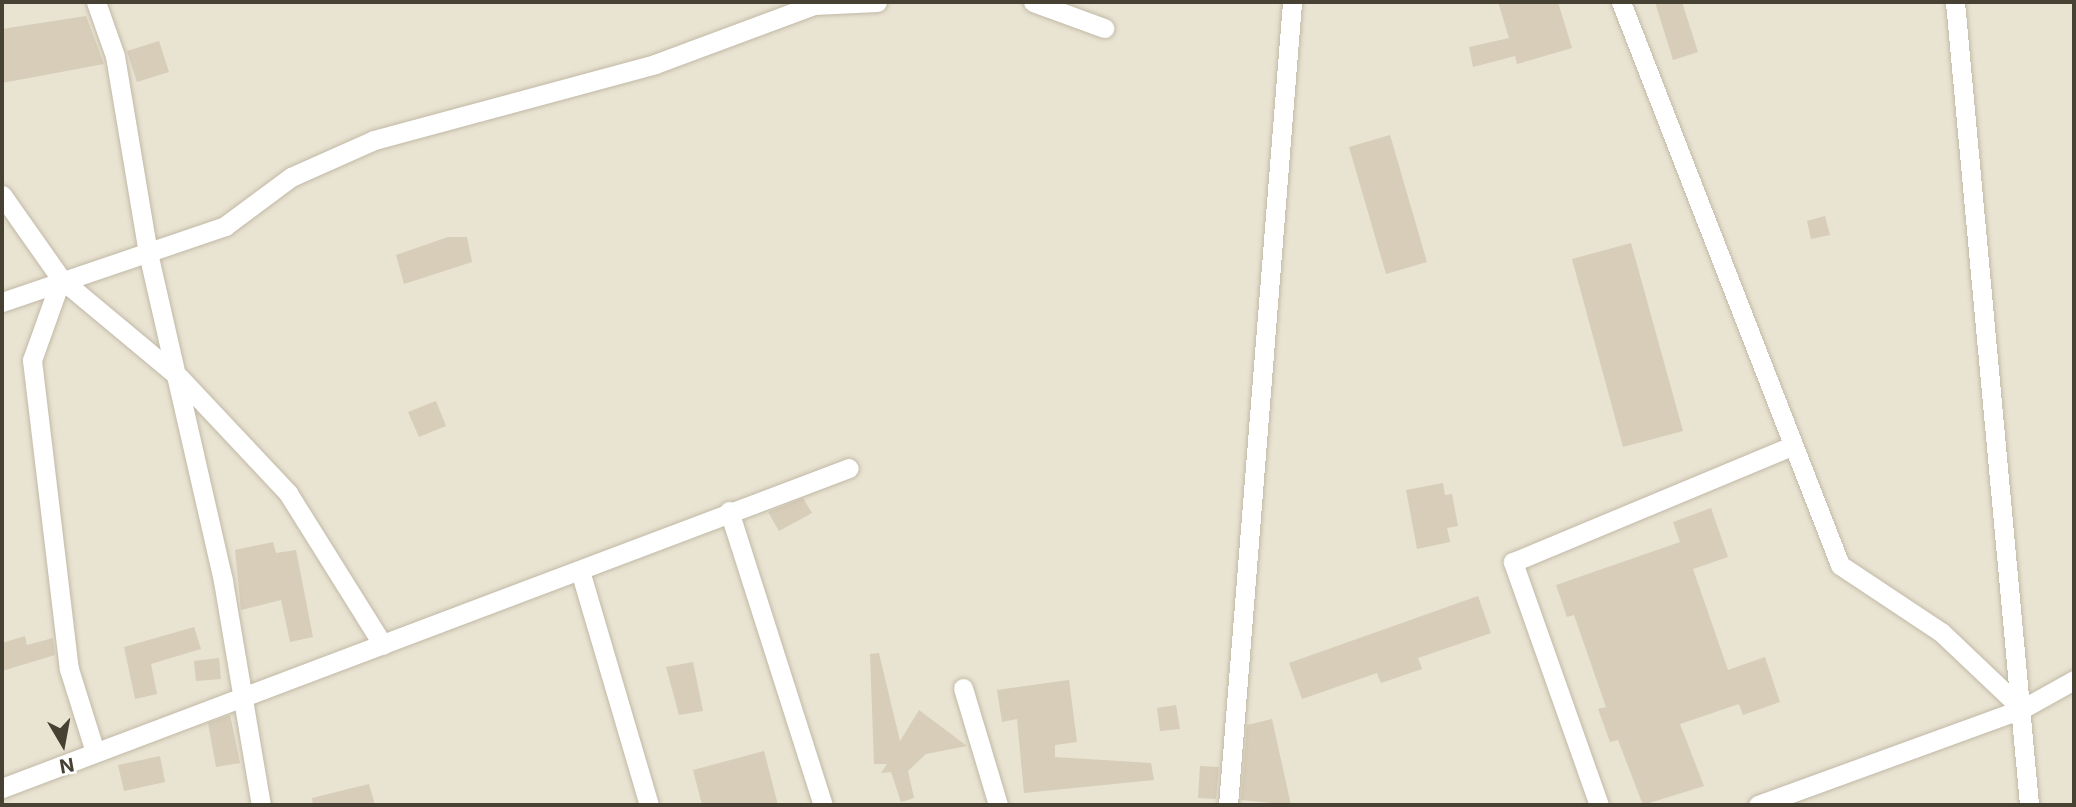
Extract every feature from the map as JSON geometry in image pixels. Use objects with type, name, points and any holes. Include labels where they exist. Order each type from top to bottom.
[{"type":"street","points":[[96,2],[115,57],[148,253],[180,378],[261,805]]},
{"type":"street","points":[[2,302],[61,279],[225,226],[292,177],[374,139],[655,64],[814,5],[877,2]]},
{"type":"street","points":[[1033,2],[1104,28]]},
{"type":"street","points":[[1228,805],[1292,2]]},
{"type":"street","points":[[1621,2],[1840,565],[1941,632],[2022,709]]},
{"type":"street","points":[[1955,2],[2029,805]]},
{"type":"street","points":[[2,195],[61,279],[180,378],[288,493],[383,645]]},
{"type":"street","points":[[61,279],[32,360],[69,669],[95,752]]},
{"type":"street","points":[[1599,805],[1513,562],[1793,446]]},
{"type":"street","points":[[2,788],[240,697],[581,574],[729,511],[849,468]]},
{"type":"street","points":[[729,511],[823,805]]},
{"type":"street","points":[[581,574],[649,805]]},
{"type":"street","points":[[1758,805],[2022,709],[2074,680]]},
{"type":"street","points":[[963,688],[998,805]]},
{"type":"shaded area","points":[[2,2],[2074,2],[2074,805],[2,805]]},
{"type":"building","points":[[1498,2],[1558,2],[1572,48],[1517,64],[1515,56],[1473,67],[1469,47],[1509,38]]},
{"type":"building","points":[[1655,2],[1682,2],[1698,52],[1673,60]]},
{"type":"building","points":[[86,16],[104,64],[2,83],[2,29]]},
{"type":"building","points":[[159,41],[169,72],[137,82],[127,51]]},
{"type":"building","points":[[1390,135],[1427,262],[1386,274],[1349,147]]},
{"type":"building","points":[[1825,216],[1830,235],[1811,239],[1807,221]]},
{"type":"building","points":[[448,237],[467,237],[472,262],[404,284],[396,255]]},
{"type":"building","points":[[1631,243],[1683,431],[1623,447],[1572,259]]},
{"type":"building","points":[[436,401],[446,426],[419,437],[408,412]]},
{"type":"building","points":[[1443,483],[1445,495],[1452,494],[1458,526],[1447,528],[1450,542],[1417,549],[1406,490]]},
{"type":"building","points":[[803,498],[812,513],[779,531],[768,512]]},
{"type":"building","points":[[1711,508],[1728,557],[1693,569],[1728,670],[1765,657],[1780,702],[1743,715],[1739,704],[1680,724],[1704,786],[1643,805],[1618,740],[1610,742],[1598,709],[1606,707],[1574,615],[1567,617],[1556,585],[1680,542],[1673,522]]},
{"type":"building","points":[[273,542],[276,553],[296,550],[313,637],[290,642],[281,600],[241,610],[235,550]]},
{"type":"building","points":[[1478,596],[1491,633],[1418,658],[1422,669],[1381,683],[1377,673],[1302,699],[1289,663]]},
{"type":"building","points":[[194,627],[201,649],[151,664],[157,694],[135,699],[124,647]]},
{"type":"building","points":[[25,636],[27,645],[53,638],[55,655],[2,671],[2,643]]},
{"type":"building","points":[[879,653],[900,741],[919,710],[967,746],[926,754],[908,771],[914,798],[901,802],[891,772],[881,773],[887,764],[874,764],[870,654]]},
{"type":"building","points":[[219,658],[221,679],[196,681],[194,661]]},
{"type":"building","points":[[693,662],[703,711],[679,715],[666,667]]},
{"type":"building","points":[[1069,680],[1077,742],[1055,745],[1055,757],[1151,763],[1154,780],[1024,793],[1017,719],[1002,722],[997,690]]},
{"type":"building","points":[[1176,705],[1180,729],[1160,731],[1157,708]]},
{"type":"building","points":[[230,715],[240,763],[216,767],[208,723]]},
{"type":"building","points":[[1272,719],[1291,805],[1241,800],[1247,725]]},
{"type":"building","points":[[764,751],[778,805],[702,805],[693,770]]},
{"type":"building","points":[[160,756],[165,782],[124,791],[118,765]]},
{"type":"building","points":[[1200,766],[1219,767],[1216,799],[1198,798]]},
{"type":"building","points":[[369,784],[375,805],[313,805],[312,798]]}]
